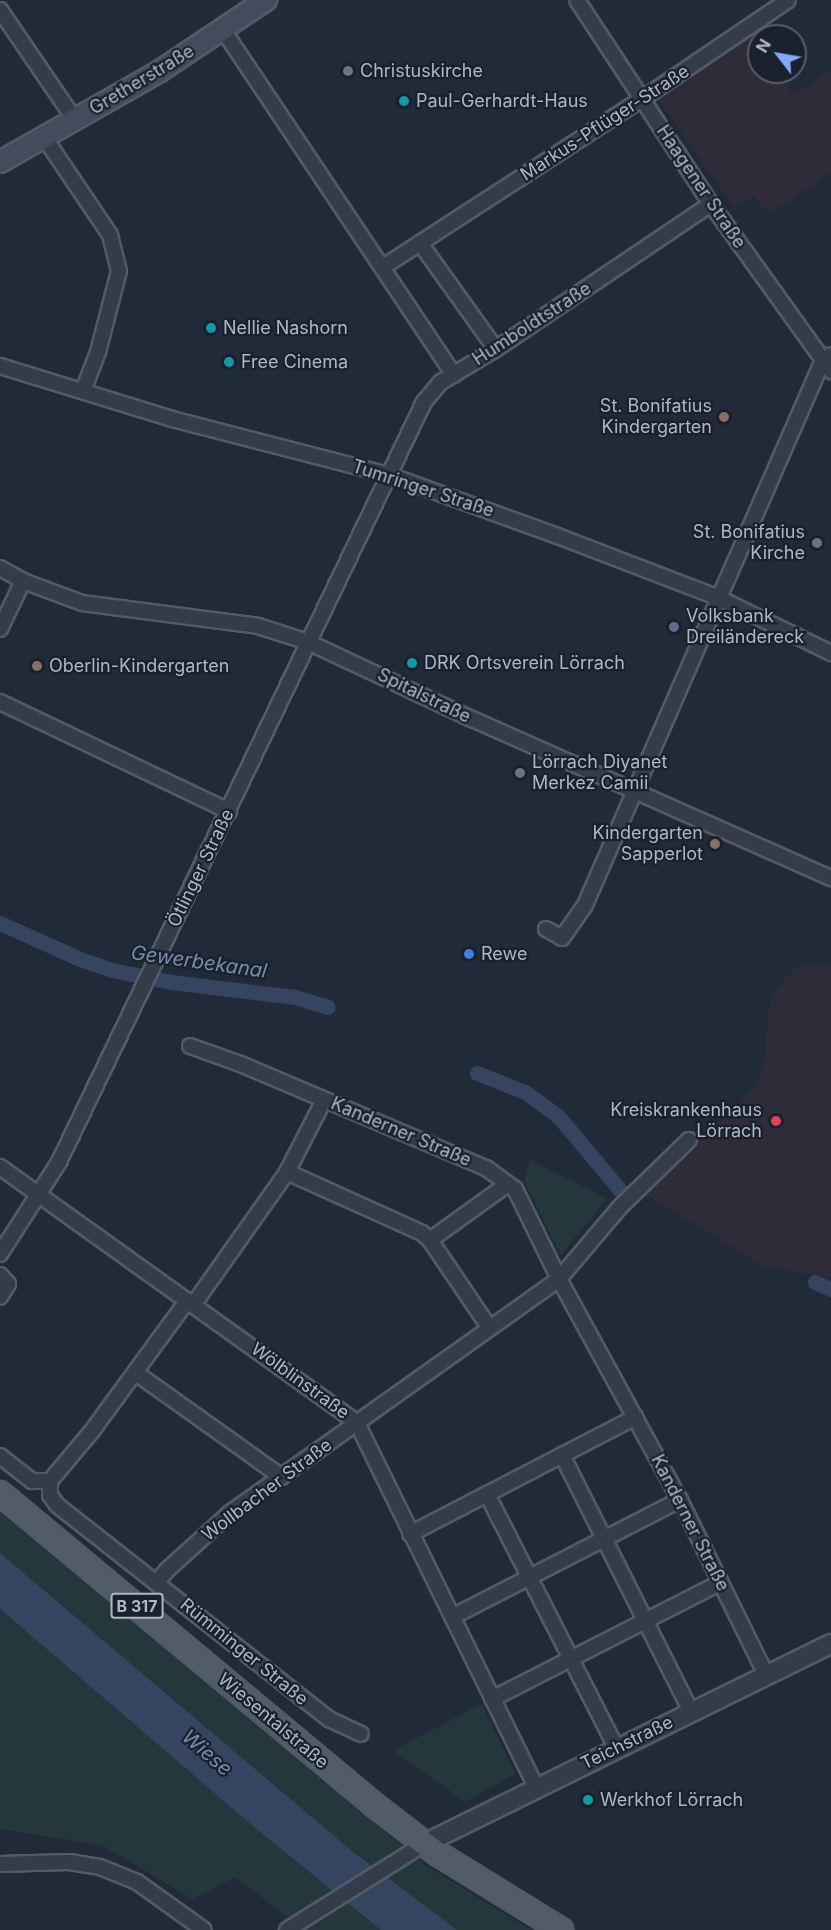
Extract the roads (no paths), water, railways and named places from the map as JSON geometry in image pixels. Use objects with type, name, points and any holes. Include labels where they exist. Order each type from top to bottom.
[{"type":"main road","name":"Gretherstraße","points":[[0,170],[7,159],[152,75],[266,0]]},
{"type":"main road","name":"Wiesentalstraße","points":[[0,1493],[424,1844],[476,1879],[561,1930]]},
{"type":"street","name":"Haagener Straße","points":[[576,0],[711,204],[828,362]]},
{"type":"street","name":"Markus-Pflüger-Straße","points":[[383,267],[642,99],[788,0]]},
{"type":"street","points":[[0,10],[75,120]]},
{"type":"street","points":[[223,30],[454,375]]},
{"type":"street","points":[[44,137],[110,235],[119,271],[101,341],[83,391]]},
{"type":"street","name":"Humboldtstraße","points":[[390,475],[424,402],[441,382],[496,349],[711,204]]},
{"type":"street","points":[[420,243],[496,349]]},
{"type":"street","points":[[546,929],[562,938],[585,905],[718,598],[828,362]]},
{"type":"street","name":"Tumringer Straße","points":[[0,366],[172,418],[390,475],[555,534],[718,598],[831,653]]},
{"type":"street","name":"Ötlinger Straße","points":[[0,1254],[59,1162],[390,475]]},
{"type":"street","name":"Spitalstraße","points":[[0,568],[23,581],[82,603],[258,626],[308,642],[831,878]]},
{"type":"street","points":[[0,629],[23,581]]},
{"type":"street","points":[[0,702],[229,811]]},
{"type":"street","name":"Kanderner Straße","points":[[190,1046],[486,1168],[515,1189],[559,1280],[680,1500],[766,1674]]},
{"type":"street","points":[[0,1456],[32,1481],[50,1481],[190,1303],[287,1172],[324,1100]]},
{"type":"street","points":[[559,1280],[620,1207],[689,1140]]},
{"type":"street","name":"Wölblinstraße","points":[[0,1167],[357,1423],[536,1787]]},
{"type":"street","points":[[287,1172],[406,1225],[430,1240],[489,1327]]},
{"type":"street","points":[[430,1240],[508,1184]]},
{"type":"street","points":[[0,1275],[8,1284],[0,1297]]},
{"type":"street","name":"Wollbacher Straße","points":[[157,1582],[167,1570],[230,1513],[489,1327],[559,1280]]},
{"type":"street","points":[[136,1373],[282,1477]]},
{"type":"street","points":[[410,1534],[636,1417]]},
{"type":"street","points":[[562,1455],[691,1712]]},
{"type":"street","name":"Rümminger Straße","points":[[50,1481],[50,1495],[57,1505],[329,1719],[361,1734]]},
{"type":"street","points":[[487,1494],[617,1749]]},
{"type":"street","points":[[452,1617],[680,1500]]},
{"type":"street","points":[[492,1699],[720,1583]]},
{"type":"street","name":"Teichstraße","points":[[424,1844],[831,1644]]},
{"type":"street","points":[[290,1929],[424,1844]]},
{"type":"street","points":[[0,1864],[69,1862],[100,1867],[137,1882],[204,1930]]},
{"type":"water","name":"Wiese","points":[[0,1553],[352,1851],[457,1930],[381,1930],[254,1827],[0,1609]]},
{"type":"waterway","name":"Gewerbekanal","points":[[0,923],[80,959],[112,970],[171,982],[295,997],[328,1007]]},
{"type":"waterway","name":"Gewerbekanal","points":[[477,1073],[525,1092],[558,1116],[620,1190]]},
{"type":"waterway","name":"Gewerbekanal","points":[[815,1282],[831,1289]]},
{"type":"place","name":"Christuskirche","points":[[348,71]]},
{"type":"place","name":"Paul-Gerhardt-Haus","points":[[404,101]]},
{"type":"place","name":"Nellie Nashorn","points":[[211,328]]},
{"type":"place","name":"Free Cinema","points":[[229,362]]},
{"type":"place","name":"St. Bonifatius Kindergarten","points":[[724,417]]},
{"type":"place","name":"St. Bonifatius Kirche","points":[[817,543]]},
{"type":"place","name":"Volksbank Dreiländereck","points":[[674,627]]},
{"type":"place","name":"DRK Ortsverein Lörrach","points":[[412,663]]},
{"type":"place","name":"Oberlin-Kindergarten","points":[[37,666]]},
{"type":"place","name":"Lörrach Diyanet Merkez Camii","points":[[520,773]]},
{"type":"place","name":"Kindergarten Sapperlot","points":[[715,844]]},
{"type":"place","name":"Rewe","points":[[469,954]]},
{"type":"place","name":"Kreiskrankenhaus Lörrach","points":[[776,1121]]},
{"type":"place","name":"Werkhof Lörrach","points":[[588,1800]]}]
